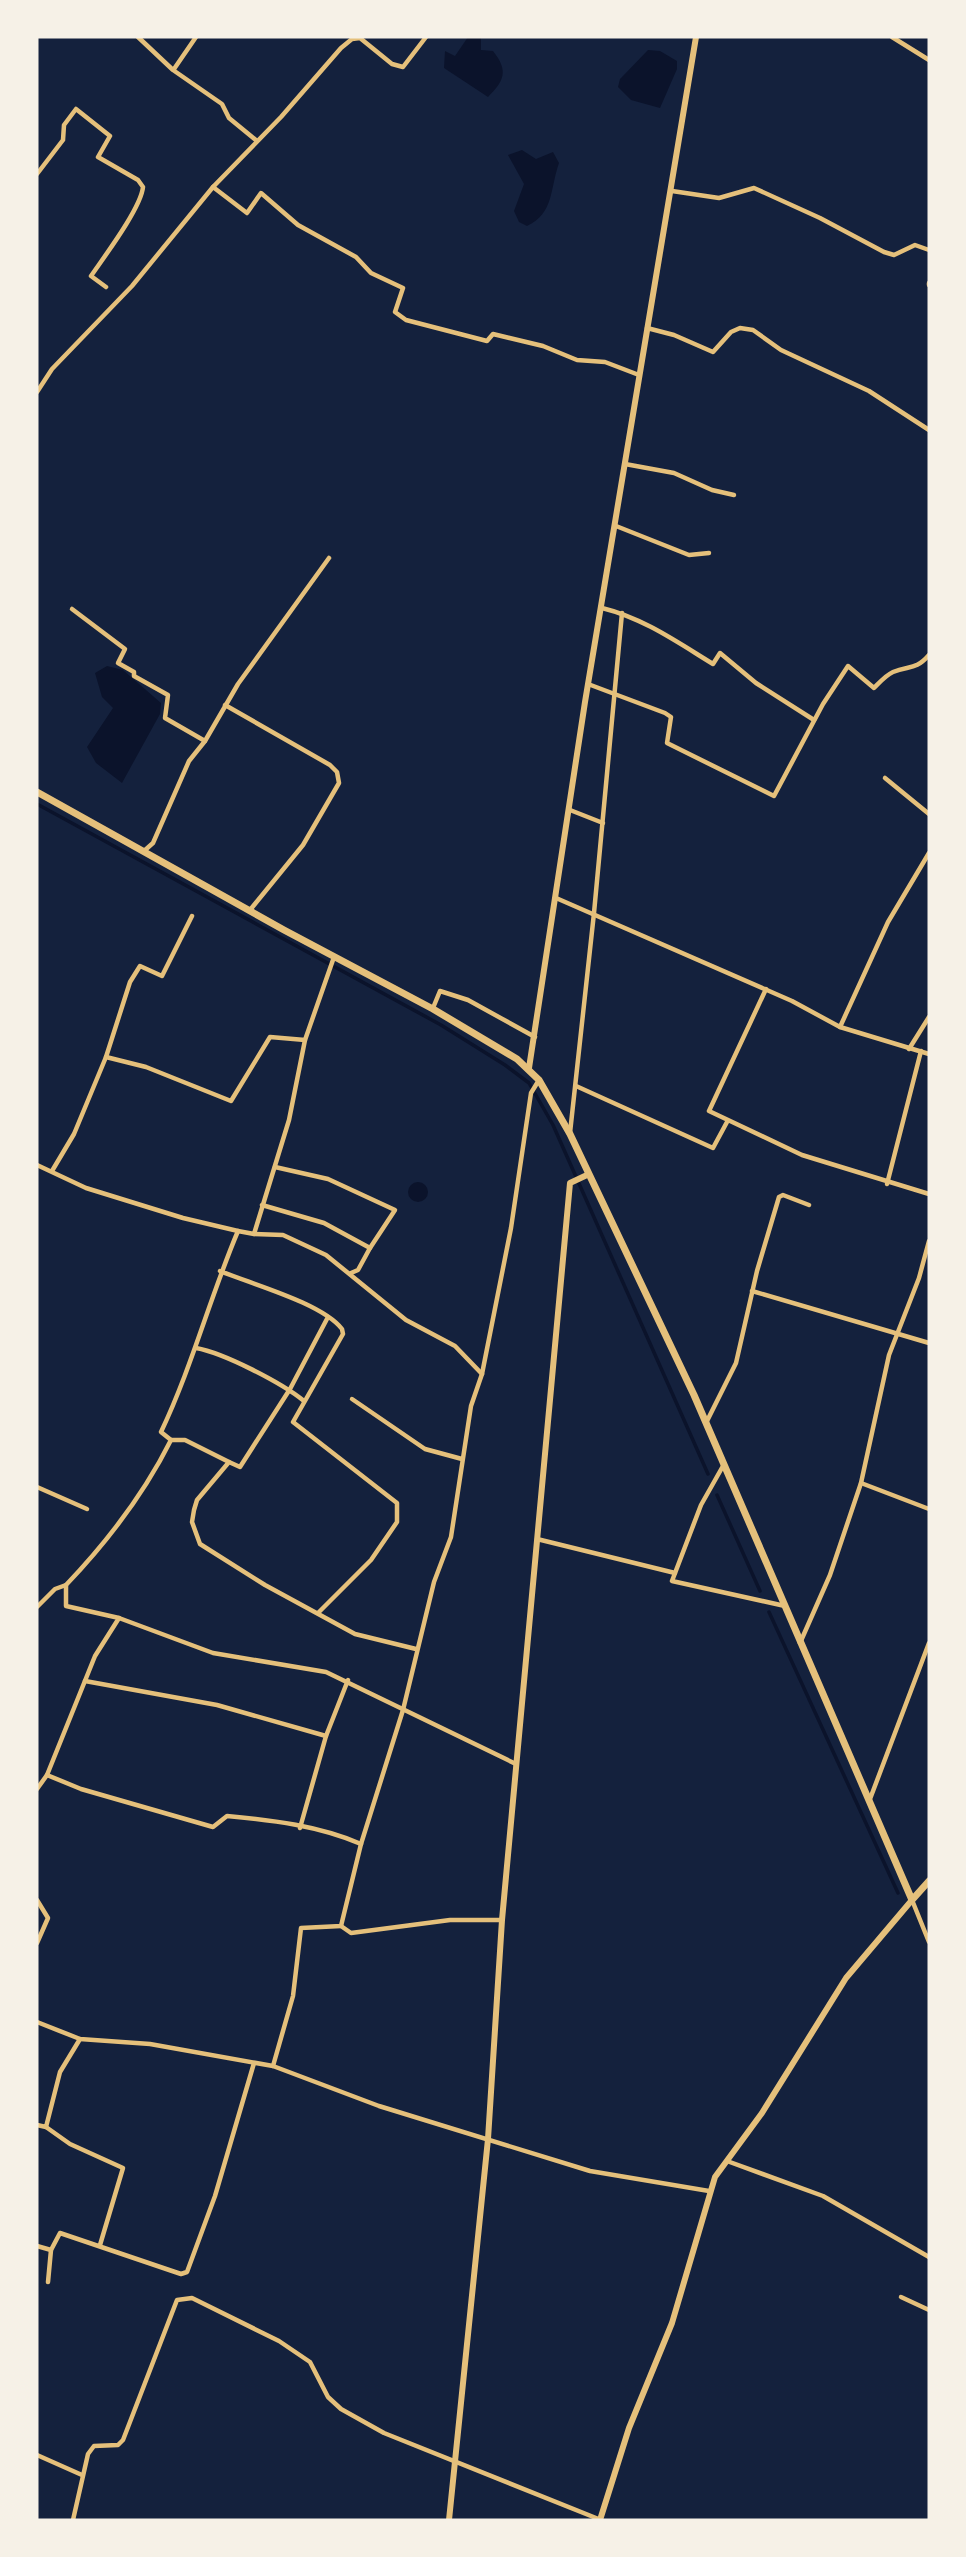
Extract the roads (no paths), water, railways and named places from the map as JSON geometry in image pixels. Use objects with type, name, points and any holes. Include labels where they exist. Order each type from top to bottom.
[{"type":"main road","points":[[37,792],[250,910],[333,960],[433,1009],[529,1068],[570,1134],[585,1176],[706,1424],[912,1900],[929,1881]]},
{"type":"street","points":[[138,37],[173,70],[222,104],[229,118],[257,141]]},
{"type":"street","points":[[173,70],[197,37]]},
{"type":"street","points":[[37,392],[51,369],[132,286],[213,187],[352,39],[360,38],[399,67],[407,65],[426,37]]},
{"type":"street","points":[[529,1068],[536,1037],[588,684],[696,37]]},
{"type":"street","points":[[892,37],[929,60]]},
{"type":"street","points":[[37,174],[63,140],[64,125],[76,109],[110,136],[98,157],[138,180],[143,187],[139,200],[118,237],[91,276],[106,287]]},
{"type":"street","points":[[213,187],[247,213],[261,193],[298,225],[356,257],[371,273],[403,288],[395,312],[405,320],[487,341],[493,334],[543,346],[577,360],[605,362],[640,375]]},
{"type":"street","points":[[672,191],[719,198],[754,188],[820,218],[884,252],[894,255],[915,245],[929,250]]},
{"type":"street","points":[[646,328],[674,335],[713,352],[731,332],[740,328],[752,330],[781,351],[869,391],[929,430]]},
{"type":"street","points":[[624,463],[674,473],[712,490],[734,495]]},
{"type":"street","points":[[616,526],[689,555],[709,553]]},
{"type":"street","points":[[144,851],[153,843],[189,761],[205,741],[225,705],[329,558]]},
{"type":"street","points":[[602,608],[622,612],[656,629],[713,664],[720,653],[756,683],[814,720]]},
{"type":"street","points":[[72,610],[125,649],[118,663],[134,672],[134,676],[168,695],[165,718],[205,741]]},
{"type":"street","points":[[570,1134],[622,612]]},
{"type":"street","points":[[588,684],[671,717],[669,744],[770,796],[777,793],[814,720],[848,666],[874,688],[892,673],[908,671],[921,664],[929,654]]},
{"type":"street","points":[[225,705],[330,765],[337,772],[339,783],[303,845],[250,910]]},
{"type":"street","points":[[885,778],[929,814]]},
{"type":"street","points":[[570,810],[603,823]]},
{"type":"street","points":[[839,1027],[888,922],[929,853]]},
{"type":"street","points":[[556,898],[766,989],[839,1027],[929,1055]]},
{"type":"street","points":[[52,1171],[74,1134],[106,1057],[130,982],[140,966],[162,976],[192,916]]},
{"type":"street","points":[[254,1234],[289,1120],[305,1040],[333,960]]},
{"type":"street","points":[[766,989],[708,1108],[711,1113],[803,1155],[887,1184],[929,1195]]},
{"type":"street","points":[[433,1009],[440,991],[468,1000],[536,1037]]},
{"type":"street","points":[[909,1049],[929,1017]]},
{"type":"street","points":[[106,1057],[146,1067],[231,1101],[270,1037],[305,1040]]},
{"type":"street","points":[[887,1184],[921,1051]]},
{"type":"street","points":[[341,1926],[361,1844],[403,1710],[434,1582],[451,1537],[471,1406],[482,1374],[511,1228],[531,1093],[538,1083]]},
{"type":"street","points":[[576,1086],[713,1148],[727,1122]]},
{"type":"street","points":[[37,1165],[86,1188],[183,1218],[254,1234],[283,1235],[300,1241],[351,1273],[406,1320],[455,1346],[482,1374]]},
{"type":"street","points":[[275,1167],[328,1179],[395,1210],[358,1269],[351,1273]]},
{"type":"street","points":[[449,2520],[488,2139],[502,1920],[570,1183],[585,1176]]},
{"type":"street","points":[[706,1424],[736,1363],[752,1291],[779,1197],[783,1195],[809,1205]]},
{"type":"street","points":[[262,1205],[324,1223],[370,1248]]},
{"type":"street","points":[[238,1231],[220,1271],[205,1327],[161,1432],[171,1440],[184,1440],[240,1466],[290,1389],[328,1317]]},
{"type":"street","points":[[800,1644],[825,1586],[861,1483],[897,1333],[919,1278],[929,1241]]},
{"type":"street","points":[[220,1271],[254,1282],[339,1324],[343,1334],[293,1422],[397,1503],[397,1522],[371,1560],[318,1613]]},
{"type":"street","points":[[752,1291],[929,1343]]},
{"type":"street","points":[[196,1348],[214,1351],[290,1389],[304,1401]]},
{"type":"street","points":[[352,1399],[425,1449],[462,1459]]},
{"type":"street","points":[[37,1607],[55,1589],[66,1585],[115,1530],[156,1470],[171,1440]]},
{"type":"street","points":[[229,1462],[197,1500],[192,1522],[200,1544],[265,1586],[365,1637],[416,1649]]},
{"type":"street","points":[[723,1466],[701,1506],[672,1581],[785,1606]]},
{"type":"street","points":[[861,1483],[929,1508]]},
{"type":"street","points":[[37,1487],[87,1509]]},
{"type":"street","points":[[537,1539],[675,1573]]},
{"type":"street","points":[[66,1585],[66,1606],[119,1618],[213,1653],[306,1667],[348,1680],[403,1710],[516,1764]]},
{"type":"street","points":[[37,1789],[47,1775],[95,1656],[119,1618]]},
{"type":"street","points":[[869,1803],[929,1643]]},
{"type":"street","points":[[300,1828],[323,1756],[326,1736],[348,1680]]},
{"type":"street","points":[[85,1681],[218,1705],[326,1736]]},
{"type":"street","points":[[47,1775],[81,1789],[213,1827],[227,1816],[326,1830],[361,1844]]},
{"type":"street","points":[[37,1900],[48,1918],[37,1943]]},
{"type":"street","points":[[73,2520],[82,2475],[94,2446],[118,2445],[127,2435],[177,2300],[192,2298],[279,2341],[310,2362],[328,2397],[341,2409],[384,2433],[601,2520],[629,2428],[672,2323],[709,2191],[762,2113],[846,1978],[912,1900],[929,1942]]},
{"type":"street","points":[[273,2066],[293,1996],[301,1928],[341,1926],[351,1933],[450,1920],[502,1920]]},
{"type":"street","points":[[37,2022],[80,2039],[150,2044],[273,2066],[379,2106],[590,2171],[709,2191]]},
{"type":"street","points":[[46,2127],[60,2073],[80,2039]]},
{"type":"street","points":[[48,2282],[51,2250],[60,2233],[181,2274],[187,2272],[215,2196],[254,2063]]},
{"type":"street","points":[[37,2125],[46,2127],[70,2144],[123,2168],[100,2245]]},
{"type":"street","points":[[727,2161],[823,2196],[929,2257]]},
{"type":"street","points":[[37,2246],[51,2250]]},
{"type":"street","points":[[901,2297],[929,2310]]},
{"type":"street","points":[[37,2455],[82,2475]]},
{"type":"water","points":[[468,37],[481,37],[481,50],[493,51],[503,70],[501,81],[488,97],[444,68],[445,51],[455,56]]},
{"type":"water","points":[[648,50],[660,51],[677,61],[677,69],[660,108],[631,100],[618,87],[620,79]]},
{"type":"water","points":[[522,150],[536,159],[553,152],[559,163],[547,207],[536,221],[527,226],[519,222],[514,211],[524,184],[508,155]]},
{"type":"water","points":[[107,666],[123,670],[161,703],[160,714],[122,783],[96,763],[87,747],[113,708],[102,697],[95,673]]},
{"type":"water","points":[[418,1182],[425,1185],[428,1192],[425,1199],[418,1202],[411,1199],[408,1192],[411,1185]]},
{"type":"waterway","points":[[37,804],[441,1025],[529,1083],[553,1125],[708,1474]]},
{"type":"waterway","points":[[717,1495],[760,1591]]},
{"type":"waterway","points":[[769,1612],[898,1893]]}]
